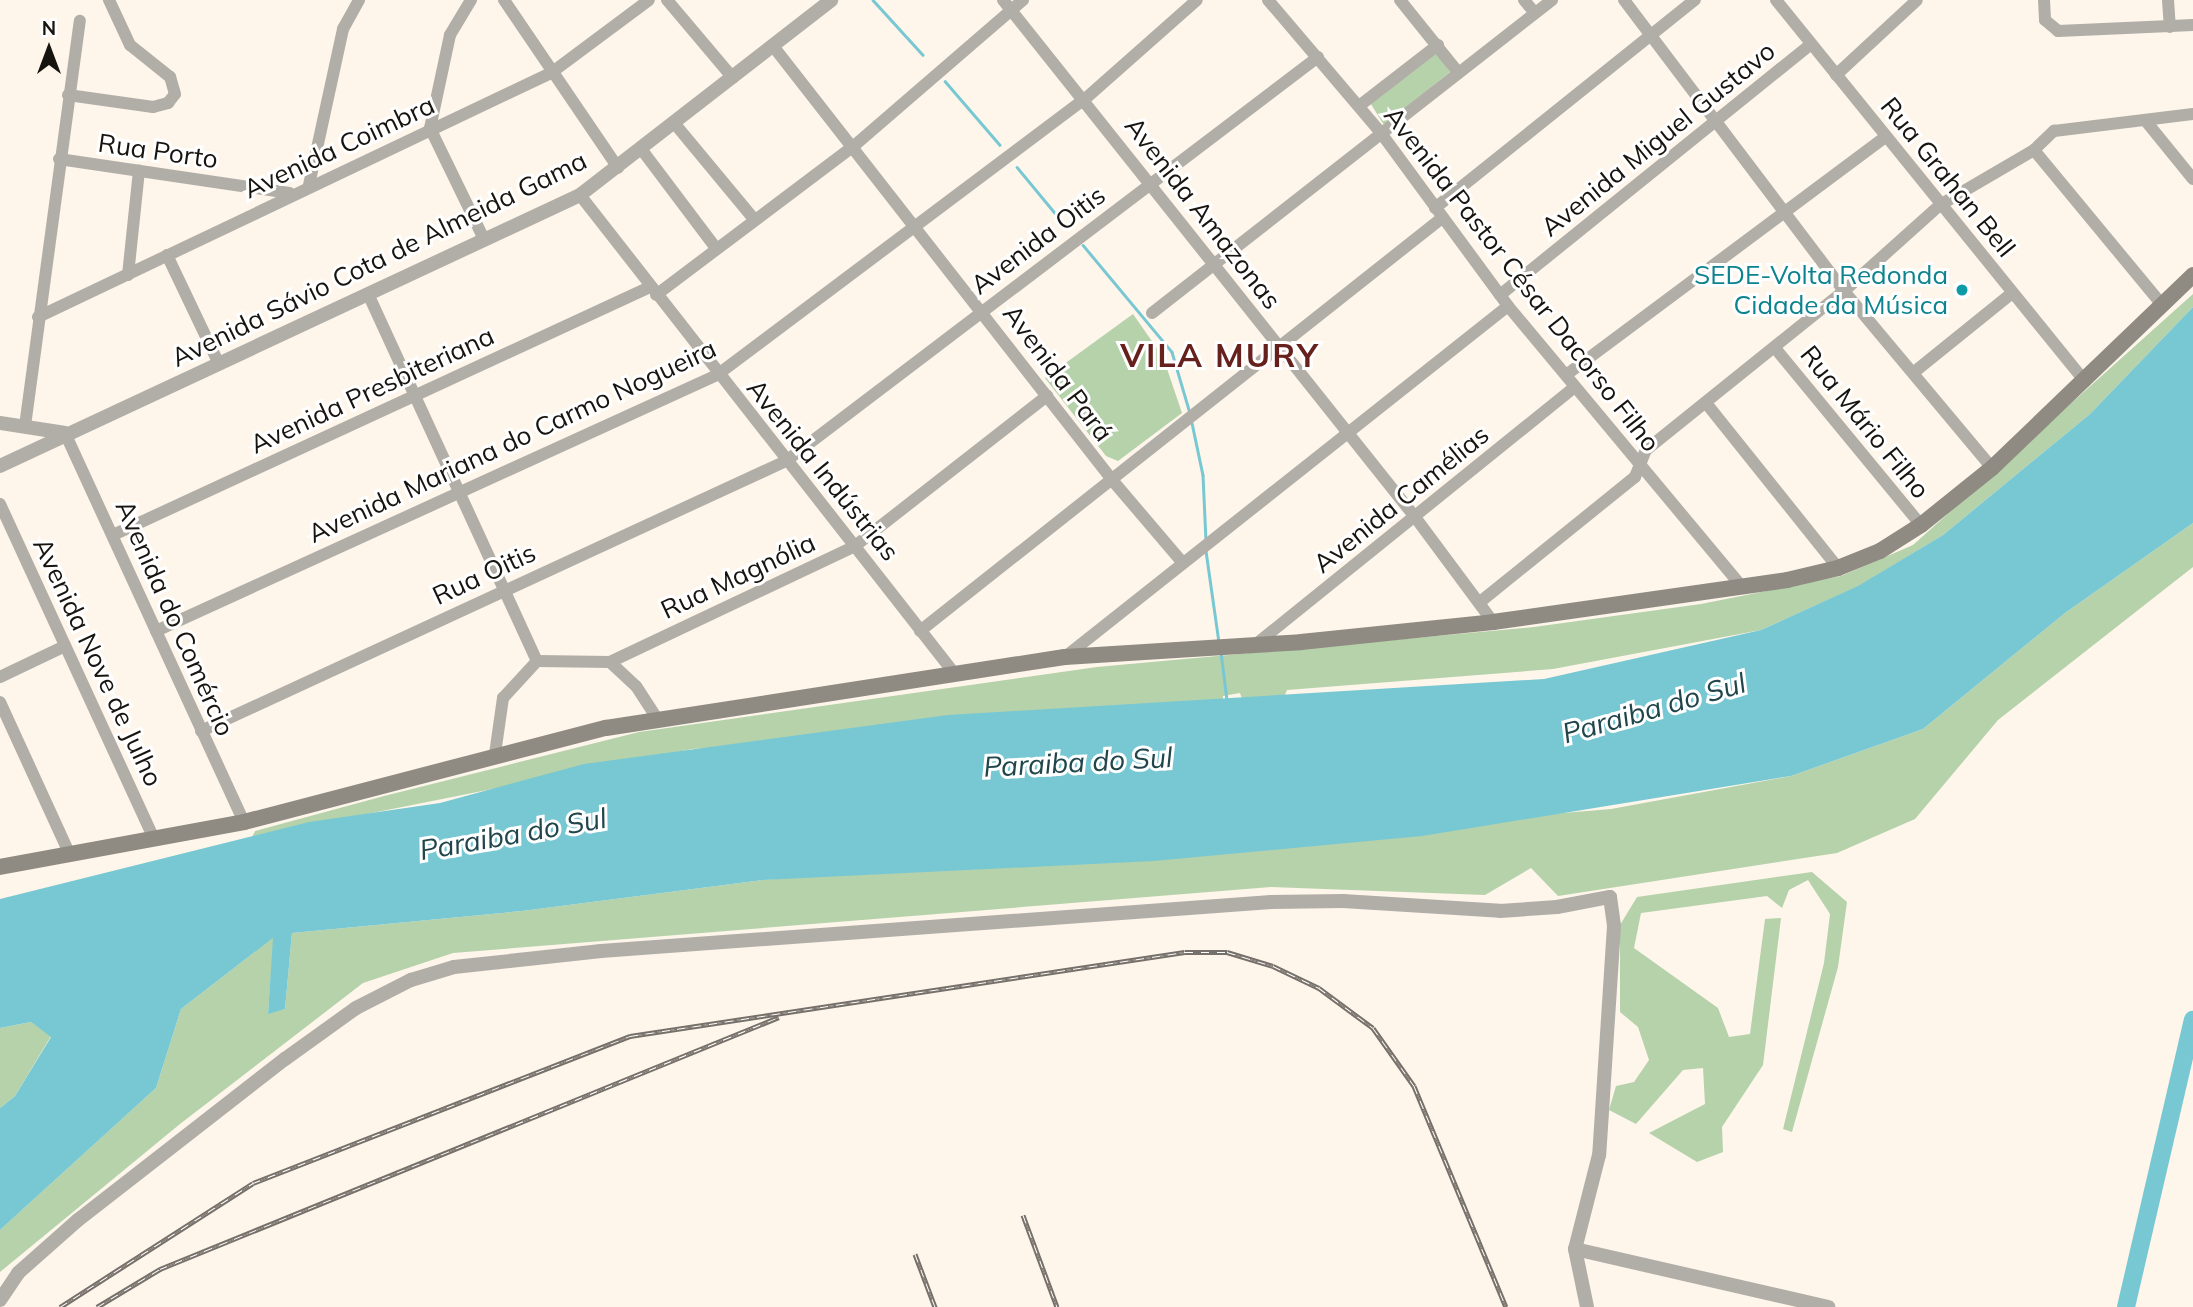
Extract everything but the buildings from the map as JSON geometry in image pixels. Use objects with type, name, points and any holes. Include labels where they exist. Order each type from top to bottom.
[{"type":"main road","points":[[0,867],[244,822],[495,754],[659,720],[1065,657],[1255,645],[1493,622],[1741,586],[1838,568],[1880,551],[1921,525],[1992,468],[2085,382],[2193,275]]},
{"type":"street","points":[[68,95],[153,107],[168,103],[175,94],[170,77],[130,45],[109,0]]},
{"type":"street","points":[[309,185],[343,29],[359,0]]},
{"type":"street","points":[[471,0],[450,35],[430,128],[484,239]]},
{"type":"street","points":[[504,0],[618,168]]},
{"type":"street","name":"Avenida Coimbra","points":[[38,317],[309,185],[551,73],[649,0]]},
{"type":"street","points":[[667,0],[733,78]]},
{"type":"street","name":"Avenida Sávio Cota de Almeida Gama","points":[[0,466],[65,433],[369,296],[580,195],[642,150],[831,0]]},
{"type":"street","name":"Avenida Presbiteriana","points":[[113,535],[413,396],[653,291],[855,145],[1007,5],[1023,0]]},
{"type":"street","name":"Avenida Mariana do Carmo Nogueira","points":[[156,631],[457,491],[718,375],[914,224],[1085,99],[1197,0]]},
{"type":"street","name":"Avenida Pastor César Dacorso Filho","points":[[1268,0],[1381,132],[1504,300],[1640,470],[1741,586]]},
{"type":"street","points":[[1400,0],[1458,71]]},
{"type":"street","points":[[1524,0],[1535,13]]},
{"type":"street","points":[[1152,313],[1552,0]]},
{"type":"street","points":[[1624,0],[1714,124],[1844,290],[1992,468]]},
{"type":"street","points":[[920,631],[1280,350],[1650,34],[1695,0]]},
{"type":"street","name":"Rua Grahan Bell","points":[[1776,0],[1810,46],[2085,382]]},
{"type":"street","points":[[1836,75],[1917,0]]},
{"type":"street","points":[[2044,0],[2045,20],[2058,31],[2193,25]]},
{"type":"street","points":[[2168,0],[2169,27]]},
{"type":"street","name":"Avenida Amazonas","points":[[1007,5],[1085,99],[1280,350],[1415,517],[1493,622]]},
{"type":"street","points":[[25,426],[59,159],[80,21]]},
{"type":"street","name":"Avenida Pará","points":[[773,46],[855,145],[1113,481],[1181,561]]},
{"type":"street","points":[[1359,106],[1438,46]]},
{"type":"street","name":"Avenida Miguel Gustavo","points":[[1181,561],[1346,430],[1810,46]]},
{"type":"street","name":"Avenida Oitis","points":[[786,461],[981,310],[1318,57]]},
{"type":"street","points":[[1480,602],[1640,470],[1646,450],[1775,348],[1940,205],[2034,150],[2054,131],[2071,126],[2193,114]]},
{"type":"street","points":[[2145,120],[2193,179]]},
{"type":"street","points":[[675,124],[753,218]]},
{"type":"street","points":[[1566,375],[1783,209],[1885,136]]},
{"type":"street","points":[[642,150],[715,247]]},
{"type":"street","points":[[2034,150],[2162,305]]},
{"type":"street","name":"Rua Porto","points":[[59,159],[291,194]]},
{"type":"street","points":[[128,275],[139,171]]},
{"type":"street","name":"Avenida Indústrias","points":[[580,195],[718,375],[954,673]]},
{"type":"street","points":[[166,255],[219,364]]},
{"type":"street","points":[[1913,373],[2012,293]]},
{"type":"street","points":[[369,296],[502,590],[537,661]]},
{"type":"street","name":"Rua Mário Filho","points":[[1775,348],[1921,525]]},
{"type":"street","name":"Avenida Camélias","points":[[1255,645],[1575,387]]},
{"type":"street","name":"Rua Magnólia","points":[[610,662],[855,546],[1047,396]]},
{"type":"street","points":[[1706,403],[1838,568]]},
{"type":"street","points":[[0,423],[65,433]]},
{"type":"street","name":"Avenida do Comércio","points":[[65,433],[244,822]]},
{"type":"street","name":"Rua Oitis","points":[[201,731],[786,461]]},
{"type":"street","name":"Avenida Nove de Julho","points":[[0,504],[154,839]]},
{"type":"street","points":[[1065,657],[1181,561]]},
{"type":"street","points":[[0,677],[65,646]]},
{"type":"street","points":[[495,754],[503,698],[537,661],[610,662],[636,686],[659,720]]},
{"type":"street","points":[[0,702],[70,855]]},
{"type":"street","points":[[0,1300],[18,1272],[78,1220],[285,1059],[356,1007],[411,980],[454,967],[601,951],[1271,902],[1343,901],[1500,911],[1557,908],[1610,897],[1614,926],[1599,1155],[1575,1250],[1587,1307]]},
{"type":"street","points":[[1575,1250],[1828,1307]]},
{"type":"green space","points":[[1436,52],[1450,72],[1384,125],[1369,101]]},
{"type":"green space","points":[[2193,294],[2193,307],[2090,414],[1943,535],[1859,586],[1761,630],[1553,669],[1287,690],[1276,717],[1250,721],[1240,693],[1223,696],[1221,718],[692,749],[252,837],[255,831],[384,796],[639,732],[1097,667],[1534,627],[1701,604],[1841,576],[1913,545]]},
{"type":"green space","points":[[1133,314],[1163,357],[1182,413],[1118,461],[1106,456],[1045,378]]},
{"type":"green space","points":[[2193,523],[2193,567],[1998,720],[1915,819],[1837,853],[1558,896],[1531,868],[1485,895],[1271,887],[453,953],[363,983],[180,1124],[0,1272],[0,1230],[156,1088],[181,1009],[274,937],[268,1013],[285,1009],[292,933],[522,911],[763,880],[1611,809],[1791,776],[1923,729],[2065,613]]},
{"type":"green space","points":[[1812,872],[1847,902],[1838,967],[1792,1132],[1783,1129],[1824,963],[1830,914],[1808,880],[1789,890],[1782,908],[1767,896],[1641,913],[1634,948],[1718,1008],[1729,1037],[1750,1034],[1765,919],[1781,918],[1763,1065],[1722,1127],[1723,1152],[1697,1162],[1649,1133],[1705,1104],[1703,1068],[1683,1070],[1636,1124],[1609,1110],[1616,1086],[1634,1082],[1649,1060],[1638,1027],[1620,1012],[1620,925],[1637,897]]},
{"type":"green space","points":[[31,1022],[51,1036],[15,1096],[0,1108],[0,1028]]},
{"type":"water","name":"Paraiba do Sul","points":[[2193,307],[2193,523],[2065,613],[1923,729],[1791,776],[1422,836],[1154,861],[763,880],[522,911],[292,933],[285,1009],[268,1014],[273,938],[181,1009],[156,1088],[0,1230],[0,1108],[15,1096],[51,1037],[31,1022],[0,1028],[0,899],[309,822],[440,803],[584,764],[948,715],[1544,679],[1761,630],[1858,586],[1943,535],[2090,414]]},
{"type":"waterway","points":[[873,0],[923,55]]},
{"type":"waterway","points":[[945,81],[1000,145]]},
{"type":"waterway","points":[[1017,167],[1060,219]]},
{"type":"waterway","points":[[1083,245],[1172,352],[1190,413]]},
{"type":"waterway","points":[[1192,423],[1203,475],[1206,541]]},
{"type":"waterway","points":[[1206,551],[1219,642]]},
{"type":"waterway","points":[[1221,652],[1227,700]]},
{"type":"waterway","points":[[2126,1307],[2193,1020]]},
{"type":"railway","points":[[60,1307],[253,1183],[630,1036],[1185,952],[1227,952],[1273,966],[1319,988],[1373,1028],[1414,1086],[1506,1307]]},
{"type":"railway","points":[[97,1307],[160,1269],[779,1017]]},
{"type":"railway","points":[[1023,1215],[1057,1307]]},
{"type":"railway","points":[[915,1254],[935,1307]]},
{"type":"place","name":"SEDE-Volta Redonda Cidade da Música","points":[[1962,290]]},
{"type":"district","name":"VILA MURY","points":[[1220,355]]}]
